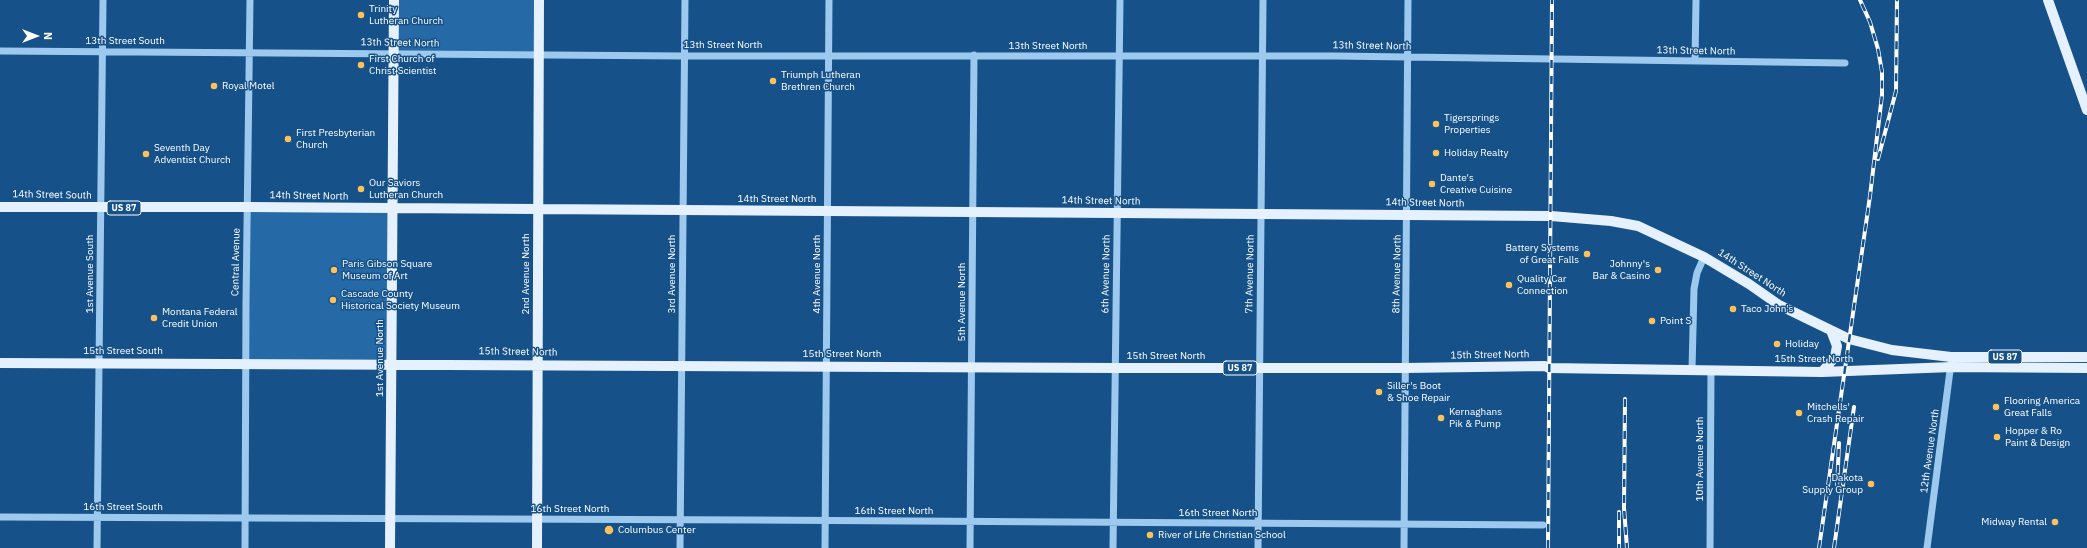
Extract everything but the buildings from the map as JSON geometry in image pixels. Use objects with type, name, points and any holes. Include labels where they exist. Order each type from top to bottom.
[{"type":"main road","name":"1st Avenue North","points":[[390,548],[392,363],[392,53],[394,0]]},
{"type":"main road","name":"2nd Avenue North","points":[[537,548],[539,0]]},
{"type":"main road","points":[[2048,0],[2087,110]]},
{"type":"main road","name":"14th Street South","points":[[0,207],[248,207]]},
{"type":"main road","name":"14th Street North","points":[[248,207],[682,211],[973,211],[1407,214],[1551,216],[1611,221],[1638,226],[1704,257],[1749,284],[1779,305],[1832,333],[1892,350],[1922,355]]},
{"type":"main road","points":[[1822,372],[1835,357],[1837,346],[1832,333]]},
{"type":"main road","name":"15th Street North","points":[[1922,355],[1951,362],[2087,368]]},
{"type":"main road","name":"15th Street North","points":[[245,363],[1115,368],[1405,368],[1545,366],[1549,368],[1822,372],[1951,362],[2087,357]]},
{"type":"main road","name":"15th Street South","points":[[0,363],[245,363]]},
{"type":"street","name":"1st Avenue South","points":[[97,548],[103,0]]},
{"type":"street","name":"Central Avenue","points":[[245,548],[245,363],[250,0]]},
{"type":"street","name":"3rd Avenue North","points":[[680,548],[684,0]]},
{"type":"street","name":"4th Avenue North","points":[[826,548],[829,0]]},
{"type":"street","name":"6th Avenue North","points":[[1113,548],[1120,0]]},
{"type":"street","name":"7th Avenue North","points":[[1258,548],[1263,0]]},
{"type":"street","name":"8th Avenue North","points":[[1404,548],[1408,0]]},
{"type":"street","points":[[1695,61],[1696,0]]},
{"type":"street","name":"13th Street South","points":[[0,51],[103,50],[250,52]]},
{"type":"street","name":"13th Street North","points":[[250,52],[684,56],[828,54],[974,56],[1263,56],[1845,63]]},
{"type":"street","name":"5th Avenue North","points":[[970,548],[974,56]]},
{"type":"street","points":[[1692,370],[1694,289],[1696,273],[1704,257]]},
{"type":"street","name":"12th Avenue North","points":[[1926,548],[1951,362]]},
{"type":"street","name":"10th Avenue North","points":[[1710,548],[1711,370]]},
{"type":"street","name":"16th Street South","points":[[0,517],[246,518]]},
{"type":"street","name":"16th Street North","points":[[246,518],[1543,525]]},
{"type":"shaded area","points":[[394,0],[539,0],[539,54],[392,53]]},
{"type":"shaded area","points":[[248,207],[392,208],[392,363],[245,363]]},
{"type":"railway","points":[[1548,548],[1552,0]]},
{"type":"railway","points":[[1819,548],[1870,196],[1882,95],[1882,72],[1878,49],[1870,22],[1860,0]]},
{"type":"railway","points":[[1878,159],[1896,91],[1897,0]]},
{"type":"railway","points":[[1625,399],[1624,508],[1627,548]]},
{"type":"railway","points":[[1834,548],[1854,407]]},
{"type":"railway","points":[[1837,489],[1839,443]]},
{"type":"railway","points":[[1619,512],[1619,548]]},
{"type":"place","name":"Trinity Lutheran Church","points":[[361,15]]},
{"type":"place","name":"First Church of Christ Scientist","points":[[361,65]]},
{"type":"place","name":"Triumph Lutheran Brethren Church","points":[[773,81]]},
{"type":"place","name":"Royal Motel","points":[[214,86]]},
{"type":"place","name":"Tigersprings Properties","points":[[1436,124]]},
{"type":"place","name":"First Presbyterian Church","points":[[288,139]]},
{"type":"place","name":"Holiday Realty","points":[[1436,153]]},
{"type":"place","name":"Seventh Day Adventist Church","points":[[146,154]]},
{"type":"place","name":"Dante's Creative Cuisine","points":[[1432,184]]},
{"type":"place","name":"Our Saviors Lutheran Church","points":[[361,189]]},
{"type":"place","name":"Battery Systems of Great Falls","points":[[1587,254]]},
{"type":"place","name":"Paris Gibson Square Museum of Art","points":[[334,270]]},
{"type":"place","name":"Johnny's Bar & Casino","points":[[1658,270]]},
{"type":"place","name":"Quality Car Connection","points":[[1509,285]]},
{"type":"place","name":"Cascade County Historical Society Museum","points":[[333,300]]},
{"type":"place","name":"Taco John's","points":[[1733,309]]},
{"type":"place","name":"Montana Federal Credit Union","points":[[154,318]]},
{"type":"place","name":"Point S","points":[[1652,321]]},
{"type":"place","name":"Holiday","points":[[1777,344]]},
{"type":"place","name":"Siller's Boot & Shoe Repair","points":[[1379,392]]},
{"type":"place","name":"Flooring America Great Falls","points":[[1996,407]]},
{"type":"place","name":"Mitchells' Crash Repair","points":[[1799,413]]},
{"type":"place","name":"Kernaghans Pik & Pump","points":[[1441,418]]},
{"type":"place","name":"Hopper & Ro Paint & Design","points":[[1997,437]]},
{"type":"place","name":"Dakota Supply Group","points":[[1871,484]]},
{"type":"place","name":"Midway Rental","points":[[2055,522]]},
{"type":"place","name":"Columbus Center","points":[[609,530]]},
{"type":"place","name":"River of Life Christian School","points":[[1150,535]]}]
